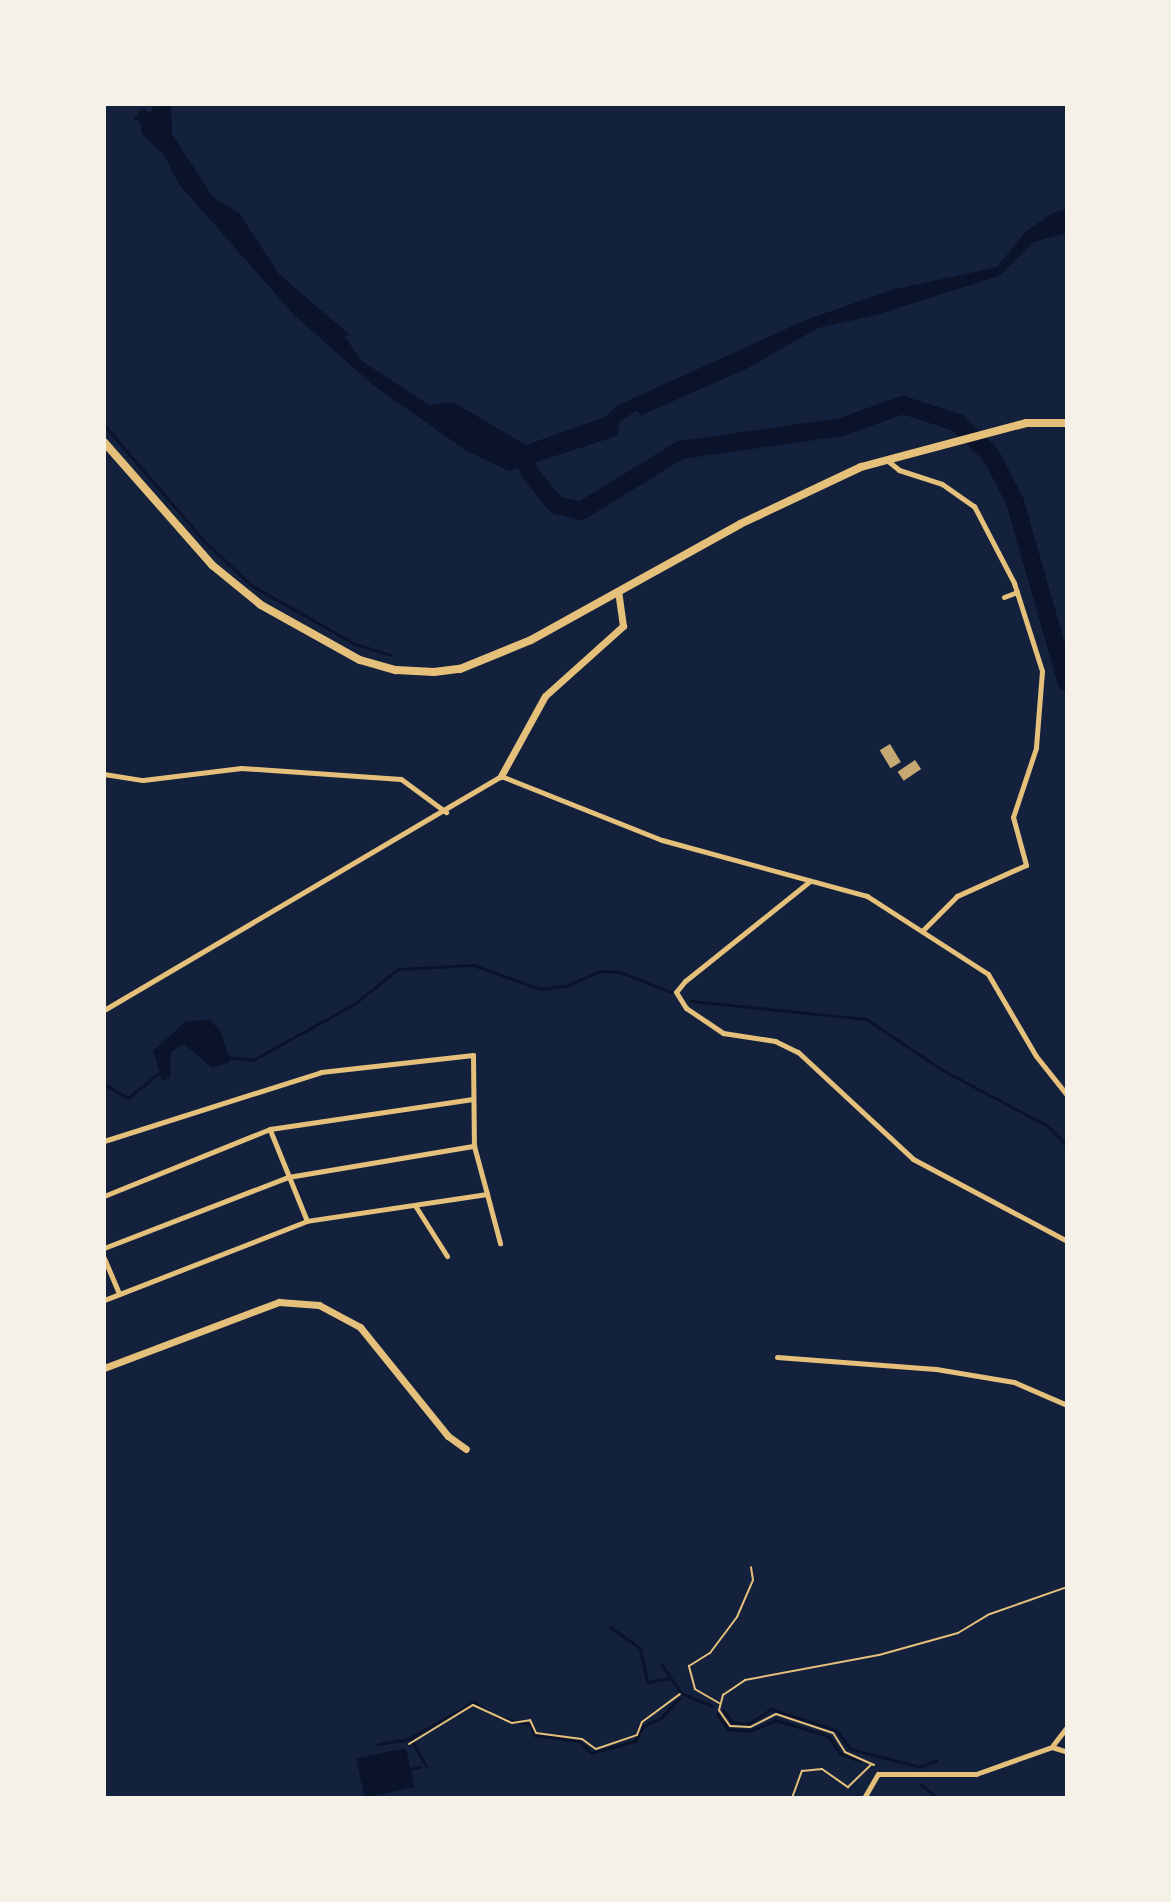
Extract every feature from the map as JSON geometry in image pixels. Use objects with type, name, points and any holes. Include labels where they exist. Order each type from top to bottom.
[{"type":"main road","points":[[104,442],[235,586],[360,660],[396,670],[460,669],[531,640],[740,524],[885,458],[1026,423],[1067,423]]},
{"type":"street","points":[[885,458],[899,470],[942,484],[974,506],[1017,592],[1043,689],[1036,748],[1020,788],[1013,817],[1026,865],[957,896],[922,931]]},
{"type":"street","points":[[104,1010],[200,949],[447,812],[501,776],[545,696],[623,626],[618,591]]},
{"type":"street","points":[[1004,597],[1017,592]]},
{"type":"street","points":[[104,774],[143,780],[241,768],[401,779],[447,812]]},
{"type":"street","points":[[501,776],[662,840],[867,896],[978,965],[999,985],[1036,1056],[1067,1095]]},
{"type":"street","points":[[811,880],[685,981],[676,992],[686,1008],[723,1033],[775,1041],[798,1052],[913,1159],[1067,1241]]},
{"type":"street","points":[[104,1141],[321,1072],[473,1055],[474,1146],[500,1243]]},
{"type":"street","points":[[104,1196],[270,1129],[473,1099]]},
{"type":"street","points":[[270,1129],[307,1221]]},
{"type":"street","points":[[104,1248],[288,1177],[474,1146]]},
{"type":"street","points":[[104,1300],[307,1221],[487,1194]]},
{"type":"street","points":[[416,1207],[447,1256]]},
{"type":"street","points":[[104,1258],[119,1294]]},
{"type":"street","points":[[104,1368],[279,1302],[319,1305],[360,1327],[448,1436],[466,1449]]},
{"type":"street","points":[[777,1357],[936,1369],[1014,1382],[1067,1405]]},
{"type":"street","points":[[864,1798],[878,1774],[976,1774],[1052,1747],[1067,1727]]},
{"type":"street","points":[[1052,1747],[1067,1752]]},
{"type":"path","points":[[720,1704],[695,1689],[689,1666],[710,1653],[737,1617],[753,1580],[751,1567]]},
{"type":"path","points":[[878,1774],[873,1763],[845,1752],[833,1733],[776,1714],[750,1727],[730,1726],[719,1710],[723,1695],[745,1680],[879,1655],[958,1633],[1001,1609],[1067,1587]]},
{"type":"path","points":[[409,1744],[473,1705],[512,1723],[530,1720],[536,1733],[582,1739],[596,1749],[637,1735],[642,1722],[680,1694]]},
{"type":"path","points":[[792,1798],[802,1771],[822,1769],[848,1787],[873,1763]]},
{"type":"water","points":[[154,104],[171,104],[172,134],[213,197],[239,213],[279,274],[350,335],[344,336],[362,361],[429,405],[453,402],[526,445],[605,417],[616,406],[808,319],[892,290],[997,267],[1025,232],[1054,212],[1067,209],[1067,233],[1034,242],[999,276],[876,315],[818,328],[748,368],[642,415],[636,411],[620,422],[617,436],[509,471],[465,450],[373,385],[293,314],[178,183],[164,155],[142,134],[140,122],[133,119],[143,108],[150,114]]},
{"type":"water","points":[[210,1020],[221,1032],[230,1062],[212,1068],[184,1044],[171,1052],[170,1078],[162,1081],[153,1051],[186,1021]]},
{"type":"water","points":[[406,1748],[414,1787],[364,1798],[356,1759]]},
{"type":"building","points":[[890,744],[901,762],[891,768],[880,750]]},
{"type":"building","points":[[915,760],[921,769],[904,781],[898,772]]},
{"type":"waterway","points":[[523,453],[530,473],[556,505],[581,511],[680,450],[841,427],[903,405],[958,423],[991,455],[1015,502],[1067,683]]},
{"type":"waterway","points":[[104,425],[204,541],[251,585],[355,644],[390,655]]},
{"type":"waterway","points":[[225,1057],[253,1060],[354,1004],[398,969],[473,965],[540,989],[566,986],[600,971],[620,972],[671,992]]},
{"type":"waterway","points":[[691,1001],[866,1019],[944,1071],[1048,1126],[1067,1146]]},
{"type":"waterway","points":[[104,1084],[128,1098],[159,1073]]},
{"type":"waterway","points":[[610,1627],[640,1648],[647,1682],[669,1678]]},
{"type":"waterway","points":[[662,1665],[681,1693],[711,1706]]},
{"type":"waterway","points":[[497,1717],[531,1725],[534,1735],[579,1741],[591,1753],[635,1741],[643,1726],[661,1718],[679,1698]]},
{"type":"waterway","points":[[378,1744],[408,1739],[474,1702],[488,1711]]},
{"type":"waterway","points":[[723,1710],[732,1722],[748,1724],[771,1709],[836,1730],[851,1749],[920,1767],[937,1760]]},
{"type":"waterway","points":[[717,1714],[728,1729],[750,1731],[776,1720],[828,1736],[840,1753],[860,1761]]},
{"type":"waterway","points":[[412,1741],[426,1766]]},
{"type":"waterway","points":[[410,1769],[420,1767]]},
{"type":"waterway","points":[[920,1784],[937,1798]]}]
